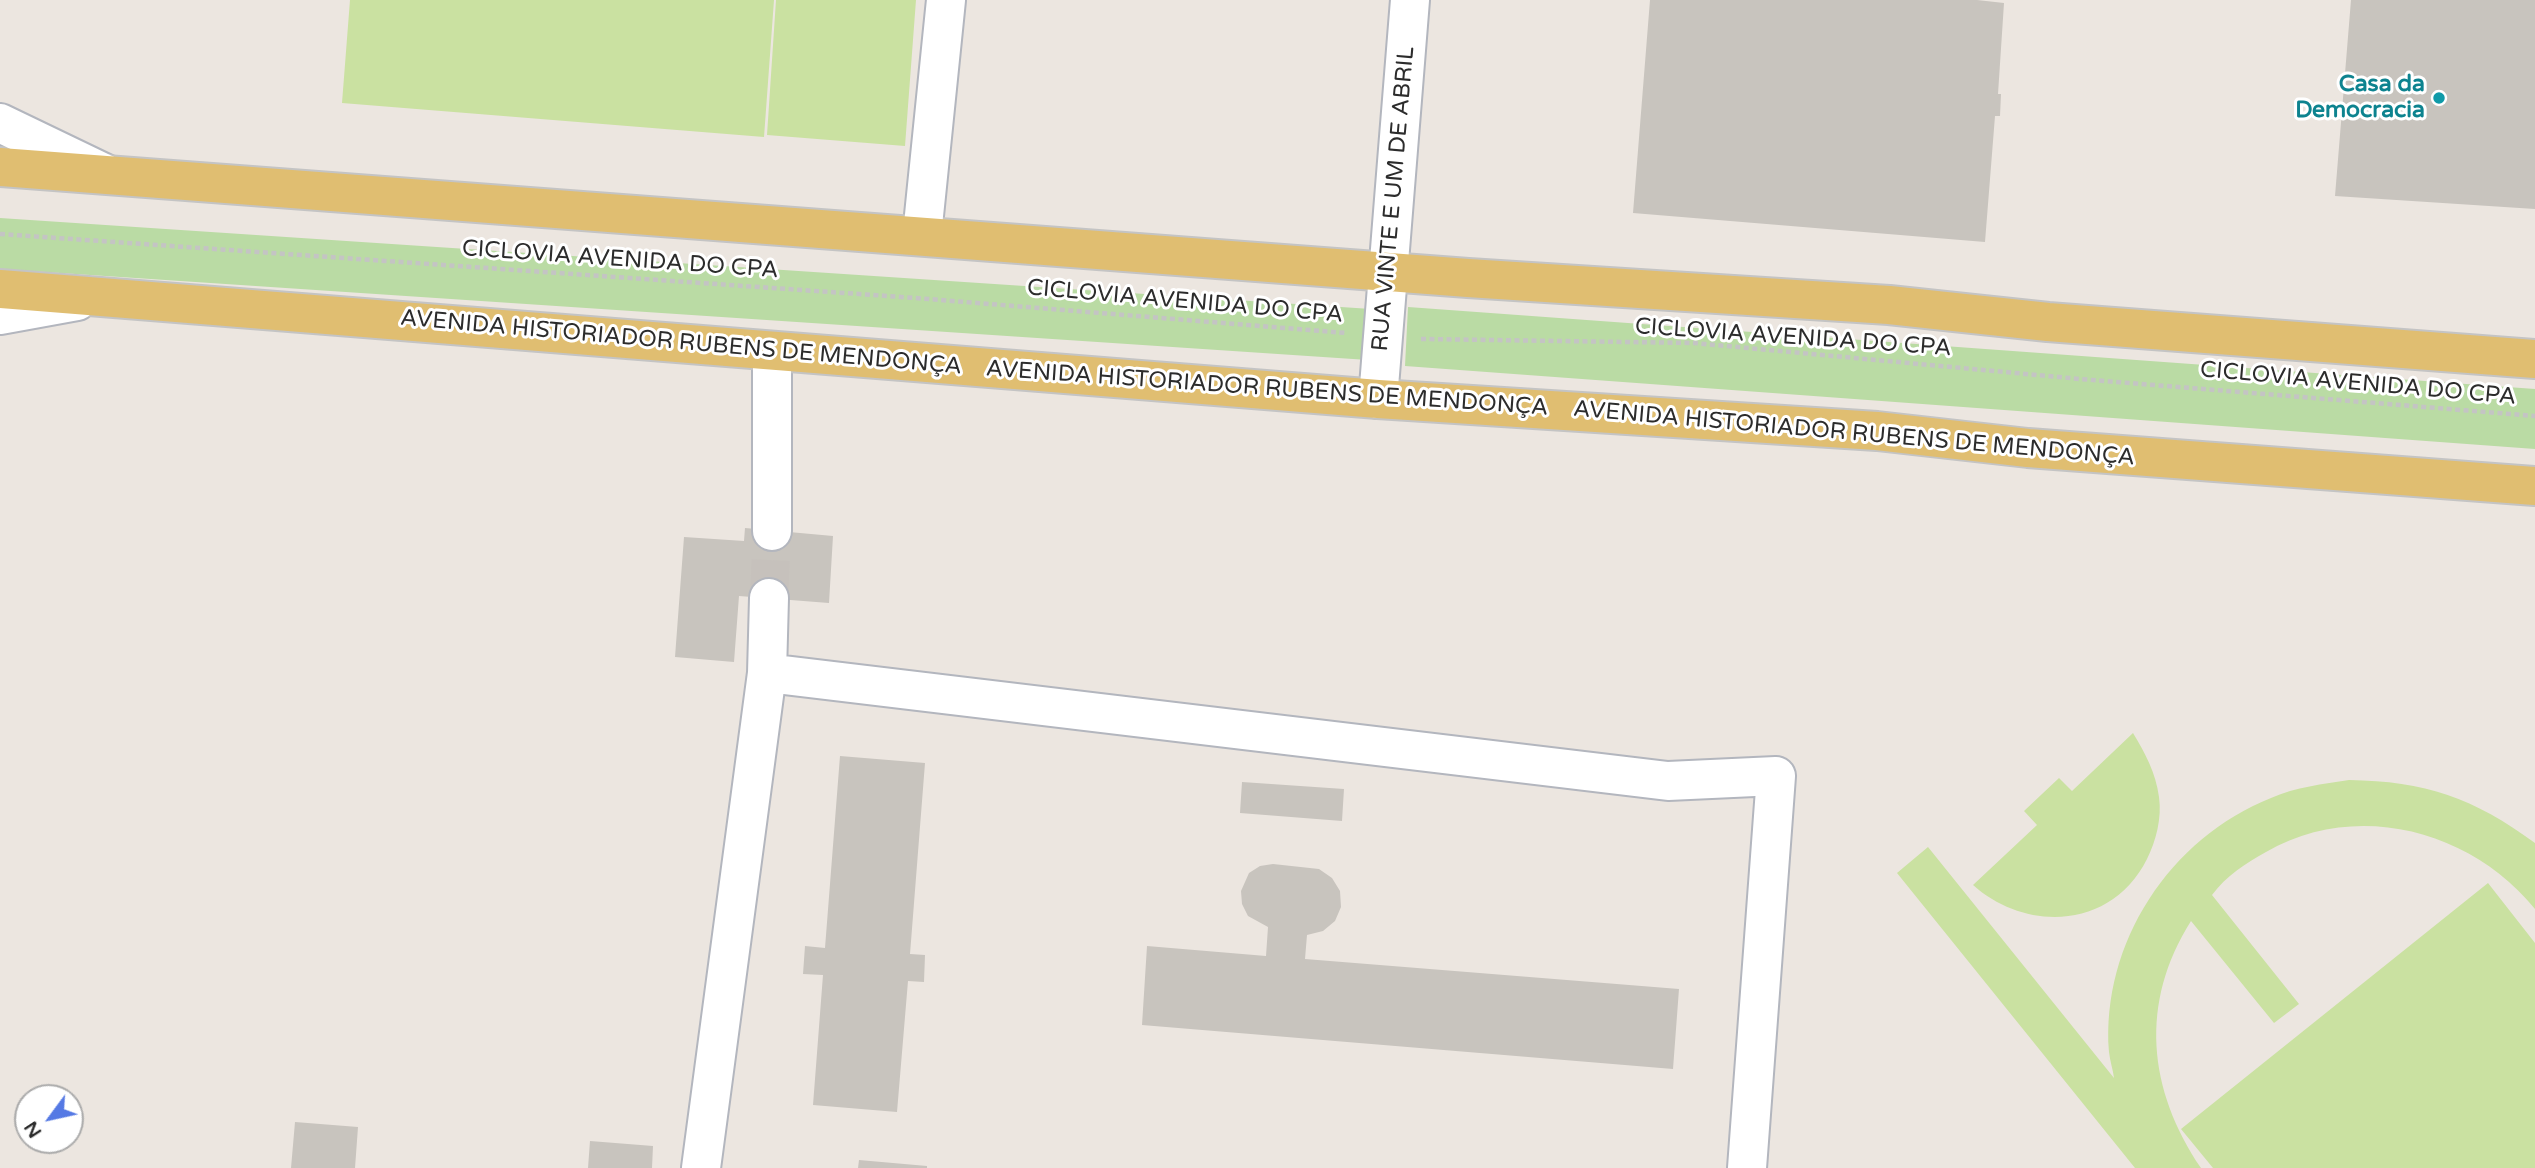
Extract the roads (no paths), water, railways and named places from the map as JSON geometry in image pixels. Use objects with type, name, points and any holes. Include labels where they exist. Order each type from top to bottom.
[{"type":"main road","points":[[0,167],[1388,272],[1889,305],[2048,322],[2535,359]]},
{"type":"main road","name":"AVENIDA HISTORIADOR RUBENS DE MENDONÇA","points":[[0,289],[1378,399],[1877,431],[2028,448],[2535,486]]},
{"type":"street","points":[[922,235],[946,0]]},
{"type":"street","name":"RUA VINTE E UM DE ABRIL","points":[[1378,399],[1410,0]]},
{"type":"street","points":[[0,123],[107,175]]},
{"type":"street","points":[[0,315],[99,297]]},
{"type":"street","points":[[772,351],[772,531]]},
{"type":"street","points":[[701,1168],[767,673],[769,598]]},
{"type":"street","points":[[767,673],[1668,781],[1776,776],[1747,1168]]},
{"type":"tunnel","points":[[769,598],[772,531]]},
{"type":"place","name":"Casa da Democracia","points":[[2439,98]]}]
